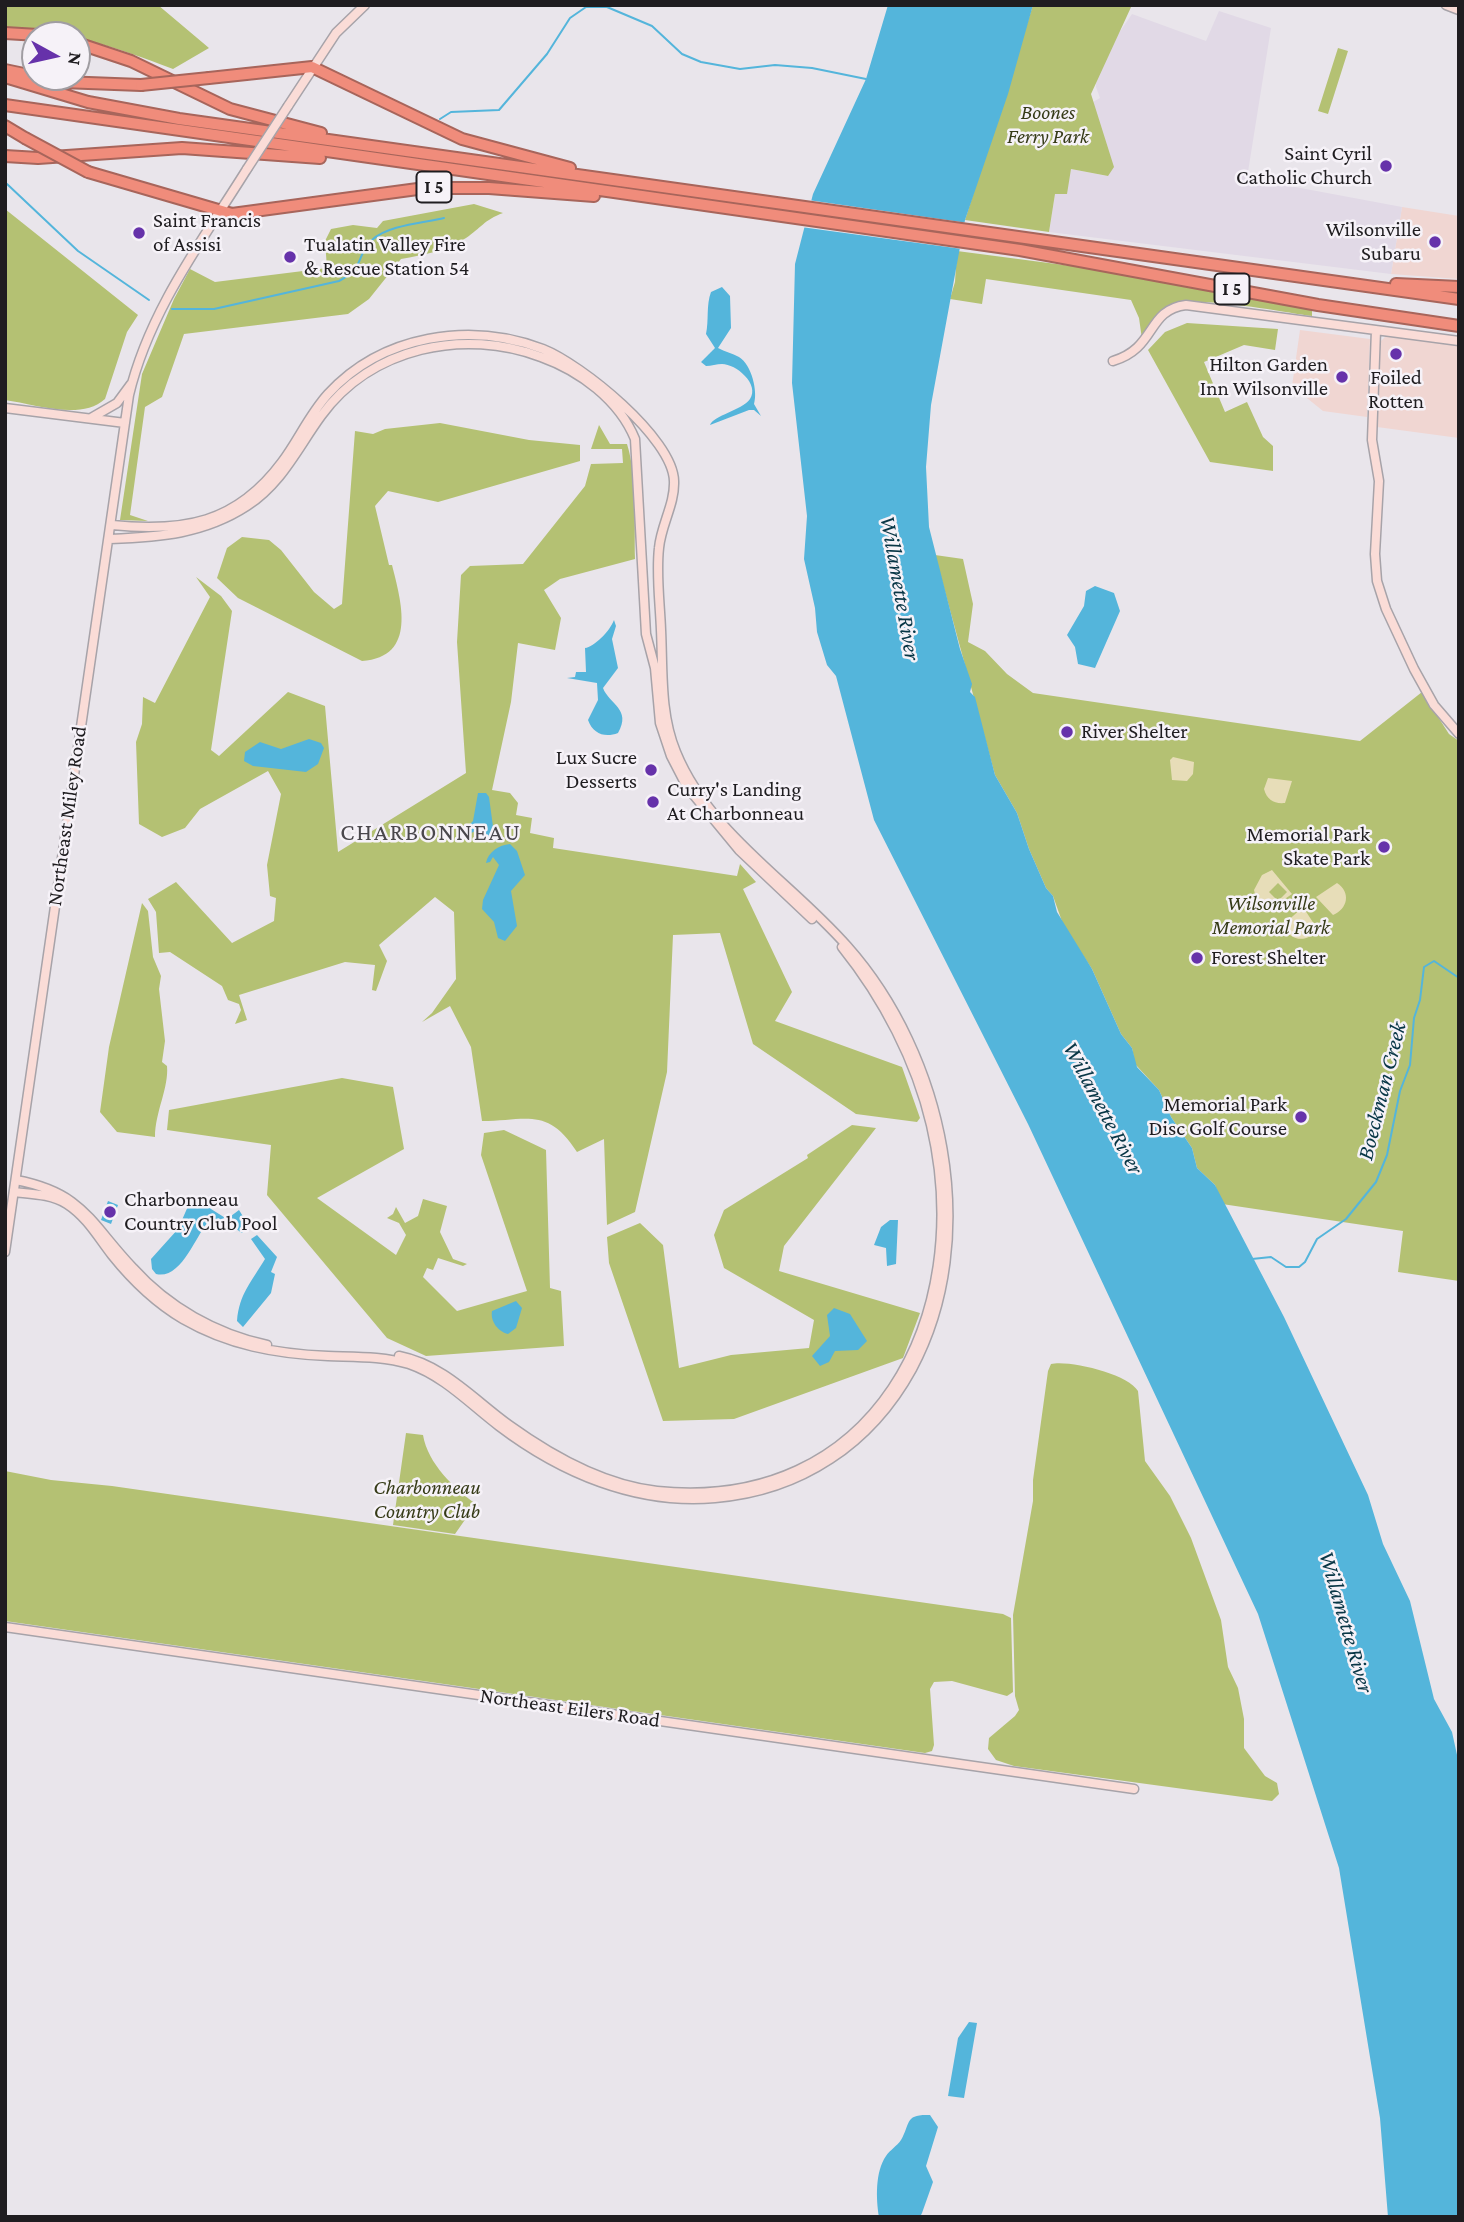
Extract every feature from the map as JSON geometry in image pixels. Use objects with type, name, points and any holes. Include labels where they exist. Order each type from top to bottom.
[{"type":"highway","name":"I 5","points":[[91,48],[131,61],[230,109],[367,146]]},
{"type":"highway","points":[[5,70],[62,82],[142,85],[312,67]]},
{"type":"highway","name":"I 5","points":[[312,67],[461,139],[513,155],[631,182]]},
{"type":"highway","name":"I 5","points":[[5,77],[118,108],[367,146],[1459,299]]},
{"type":"highway","name":"I 5","points":[[5,105],[1020,250],[1318,305],[1459,326]]},
{"type":"highway","name":"I 5","points":[[5,126],[88,172],[220,211],[247,214],[368,193],[448,187],[649,198]]},
{"type":"highway","name":"I 5","points":[[5,156],[38,158],[182,148],[384,160]]},
{"type":"highway","name":"I 5","points":[[1344,283],[1459,287]]},
{"type":"street","points":[[89,419],[117,403],[133,382],[163,305],[220,211],[312,67],[336,33],[365,5]]},
{"type":"street","points":[[1446,5],[1457,8]]},
{"type":"street","points":[[1113,361],[1139,349],[1167,311],[1186,305],[1459,341]]},
{"type":"street","points":[[1376,330],[1371,440],[1379,481],[1375,554],[1377,581],[1386,609],[1428,695],[1459,734]]},
{"type":"street","points":[[14,1192],[52,1197],[70,1206],[137,1283],[172,1311],[201,1328],[268,1351],[408,1364],[441,1379],[542,1455],[598,1481],[662,1497],[710,1499],[772,1488],[802,1477],[844,1450],[871,1427],[907,1378],[925,1342],[943,1275],[948,1221],[941,1139],[926,1087],[899,1023],[857,958],[745,848],[694,784],[675,750],[665,704],[659,572],[661,535],[674,480],[666,457],[615,395],[576,366],[524,343],[473,335],[419,341],[374,359],[341,382],[312,415],[278,468],[237,504],[197,523],[178,528],[112,525]]},
{"type":"street","points":[[16,1180],[46,1187],[74,1201],[94,1219],[143,1279],[177,1307],[207,1324],[274,1347],[386,1354],[422,1363],[445,1374],[509,1425],[546,1450],[597,1475],[659,1491],[716,1492],[768,1483],[802,1470],[840,1446],[874,1414],[900,1377],[918,1341],[934,1277],[940,1207],[931,1127],[893,1025],[841,947],[744,856],[687,786],[671,756],[660,723],[655,668],[644,612],[637,448],[625,419],[610,400],[556,363],[512,347],[460,342],[417,351],[374,370],[341,393],[322,415],[293,461],[276,482],[236,513],[204,528],[181,534],[110,539]]},
{"type":"street","name":"Northeast Miley Road","points":[[5,1252],[85,685],[133,382]]},
{"type":"street","points":[[5,408],[125,423]]},
{"type":"street","name":"Northeast Eilers Road","points":[[5,1627],[1134,1789]]},
{"type":"shaded area","points":[[1219,11],[1271,28],[1247,178],[1402,207],[1391,274],[1049,232],[1055,194],[1071,169],[1107,176],[1093,102],[1100,98],[1096,87],[1097,65],[1132,14],[1206,41]]},
{"type":"shaded area","points":[[1402,207],[1459,216],[1459,279],[1391,274]]},
{"type":"shaded area","points":[[1300,330],[1370,339],[1367,417],[1323,411],[1292,386]]},
{"type":"shaded area","points":[[1388,334],[1459,344],[1459,438],[1377,427],[1380,342]]},
{"type":"green space","points":[[5,5],[158,5],[209,48],[173,69],[91,41],[91,21],[21,21],[21,28],[5,27]]},
{"type":"green space","name":"Boones Ferry Park","points":[[1033,5],[1132,5],[1091,94],[1114,167],[1108,176],[1071,169],[1067,194],[1055,194],[1049,232],[965,220]]},
{"type":"green space","points":[[1338,48],[1348,51],[1328,114],[1318,111]]},
{"type":"green space","points":[[474,204],[503,213],[450,246],[401,259],[369,299],[348,314],[184,334],[162,397],[145,407],[130,515],[148,521],[120,520],[142,374],[190,269],[215,282],[327,268],[325,241],[331,229],[353,225],[377,228],[383,221]]},
{"type":"green space","points":[[5,209],[138,315],[127,332],[105,399],[95,406],[70,410],[5,400]]},
{"type":"green space","points":[[957,251],[1125,273],[1312,310],[1312,316],[1218,303],[1182,303],[1161,312],[1142,339],[1139,318],[1131,300],[986,279],[982,304],[950,299],[955,282]]},
{"type":"green space","points":[[1187,323],[1278,329],[1275,350],[1244,345],[1204,362],[1225,412],[1247,402],[1263,437],[1273,446],[1273,471],[1210,462],[1148,350],[1165,332]]},
{"type":"green space","points":[[440,423],[529,440],[580,445],[580,461],[438,502],[388,491],[375,506],[389,565],[392,565],[401,610],[398,638],[392,649],[380,657],[362,661],[238,598],[217,578],[227,548],[242,537],[269,540],[281,550],[314,592],[334,609],[342,604],[355,431],[373,434],[385,429]]},
{"type":"green space","points":[[599,425],[610,444],[627,444],[634,486],[635,559],[560,579],[544,590],[561,618],[555,650],[518,643],[511,702],[492,790],[510,793],[518,803],[516,815],[532,818],[530,833],[554,838],[553,848],[737,876],[740,864],[756,882],[743,889],[792,992],[775,1021],[902,1067],[920,1118],[917,1122],[856,1114],[753,1044],[720,933],[673,935],[667,1072],[635,1212],[607,1225],[604,1139],[577,1152],[566,1137],[546,1122],[535,1119],[482,1121],[471,1047],[450,1006],[422,1022],[432,1013],[456,979],[454,912],[435,897],[379,945],[387,961],[376,991],[372,990],[375,965],[345,962],[239,995],[247,1020],[235,1024],[241,1010],[239,1004],[228,1000],[222,986],[170,952],[159,953],[156,912],[148,899],[176,882],[232,943],[274,921],[276,898],[270,896],[267,865],[281,794],[268,771],[200,809],[185,828],[162,837],[139,824],[136,742],[142,724],[143,697],[155,703],[210,597],[196,577],[221,596],[232,611],[211,750],[219,756],[288,692],[325,706],[338,852],[466,773],[457,642],[461,575],[470,566],[523,564],[585,486],[591,464],[623,463],[622,449],[591,449]]},
{"type":"green space","name":"Wilsonville Memorial Park","points":[[935,555],[963,559],[973,604],[968,642],[985,651],[1007,674],[1033,693],[1360,741],[1422,692],[1449,734],[1459,741],[1459,1281],[1398,1272],[1403,1231],[1222,1204],[1215,1185],[1197,1168],[1192,1148],[1171,1117],[1159,1090],[1135,1064],[1132,1048],[1121,1034],[1092,969],[1064,927],[1053,896],[1046,888],[1029,849],[1017,813],[995,775]]},
{"type":"green space","points":[[142,903],[148,911],[153,957],[161,976],[159,989],[165,1041],[162,1062],[167,1066],[155,1137],[117,1132],[100,1112],[109,1047]]},
{"type":"green space","points":[[342,1078],[393,1087],[404,1149],[317,1198],[396,1255],[406,1235],[399,1223],[387,1218],[393,1214],[396,1207],[405,1223],[418,1216],[423,1199],[447,1206],[440,1232],[453,1259],[467,1264],[463,1266],[438,1258],[433,1270],[427,1268],[423,1277],[457,1311],[527,1291],[481,1155],[484,1133],[504,1130],[546,1150],[550,1288],[561,1291],[564,1346],[426,1356],[387,1338],[267,1195],[271,1145],[167,1130],[169,1110]]},
{"type":"green space","points":[[852,1125],[876,1128],[784,1246],[779,1271],[920,1313],[903,1358],[734,1419],[663,1421],[609,1263],[607,1237],[640,1223],[663,1245],[679,1368],[731,1355],[809,1348],[814,1320],[724,1268],[714,1235],[724,1210],[808,1158],[807,1155]]},
{"type":"green space","points":[[1051,1364],[1071,1364],[1111,1374],[1123,1379],[1138,1391],[1145,1461],[1170,1496],[1191,1538],[1221,1620],[1228,1667],[1238,1688],[1244,1719],[1244,1748],[1265,1776],[1277,1783],[1279,1794],[1272,1801],[1014,1766],[996,1760],[988,1749],[989,1738],[1019,1710],[1015,1696],[1013,1615],[1033,1501],[1033,1480]]},
{"type":"green space","name":"Charbonneau Country Club","points":[[406,1433],[423,1435],[436,1465],[459,1491],[476,1504],[455,1534],[393,1525]]},
{"type":"green space","points":[[5,1471],[51,1480],[112,1486],[1003,1614],[1011,1618],[1013,1692],[1007,1696],[952,1681],[934,1682],[930,1689],[934,1745],[932,1751],[925,1753],[5,1621]]},
{"type":"sand","points":[[1173,757],[1194,762],[1193,774],[1187,781],[1172,780],[1170,760]]},
{"type":"sand","points":[[1268,778],[1292,781],[1285,803],[1269,799],[1264,789]]},
{"type":"sand","points":[[1272,870],[1292,894],[1266,912],[1257,902],[1254,890],[1262,875]],"holes":[[[1278,883],[1287,892],[1278,901],[1269,892]]]},
{"type":"sand","points":[[1337,883],[1344,891],[1346,900],[1342,909],[1333,915],[1316,897]]},
{"type":"sand","points":[[1303,907],[1318,930],[1309,937],[1299,939],[1290,935],[1283,925]]},
{"type":"water","name":"Willamette River","points":[[888,5],[1033,5],[1008,94],[965,220],[931,405],[926,467],[929,527],[960,649],[972,684],[970,692],[975,697],[995,775],[1017,813],[1029,849],[1046,888],[1053,896],[1057,912],[1092,969],[1121,1034],[1132,1048],[1137,1067],[1159,1090],[1171,1117],[1192,1148],[1197,1168],[1215,1185],[1284,1317],[1368,1495],[1383,1544],[1410,1601],[1434,1699],[1452,1732],[1459,1764],[1459,2217],[1388,2217],[1380,2118],[1339,1868],[1258,1614],[1028,1124],[874,820],[836,676],[827,665],[817,632],[815,608],[804,559],[807,516],[792,383],[795,264],[813,194],[866,79]]},
{"type":"water","points":[[722,287],[730,296],[731,328],[718,348],[739,357],[751,372],[754,404],[761,416],[754,410],[749,410],[710,425],[717,418],[741,407],[750,399],[752,393],[749,381],[734,367],[722,364],[706,366],[701,362],[715,348],[706,334],[709,302],[711,292]]},
{"type":"water","points":[[1095,586],[1114,593],[1120,611],[1095,668],[1078,664],[1075,647],[1067,635],[1084,606],[1086,591]]},
{"type":"water","points":[[614,620],[616,626],[612,639],[618,668],[603,688],[621,712],[622,725],[618,733],[604,735],[596,732],[588,720],[598,700],[597,683],[567,678],[575,677],[576,672],[586,672],[585,648],[601,638]]},
{"type":"water","points":[[309,739],[321,743],[324,748],[318,764],[306,772],[253,766],[244,761],[245,752],[260,742],[281,749]]},
{"type":"water","points":[[478,793],[486,793],[489,797],[494,834],[491,840],[475,831],[464,837],[461,833],[473,821]]},
{"type":"water","points":[[510,844],[517,851],[525,875],[511,891],[517,926],[505,941],[498,938],[494,922],[482,909],[483,900],[499,865],[493,857],[486,863],[487,859],[495,850]]},
{"type":"water","name":"Charbonneau Country Club Pool","points":[[108,1201],[118,1205],[111,1224],[101,1220]]},
{"type":"water","points":[[189,1204],[203,1204],[227,1219],[239,1210],[249,1226],[242,1233],[226,1222],[208,1222],[173,1271],[156,1274],[152,1269],[151,1259],[178,1229]]},
{"type":"water","points":[[890,1220],[898,1220],[896,1264],[887,1266],[886,1248],[874,1245],[881,1227]]},
{"type":"water","points":[[257,1235],[277,1257],[271,1272],[275,1274],[271,1293],[243,1327],[237,1321],[240,1303],[265,1259],[251,1239]]},
{"type":"water","points":[[516,1301],[522,1308],[516,1328],[508,1334],[496,1326],[492,1311]]},
{"type":"water","points":[[834,1308],[850,1314],[867,1341],[858,1350],[835,1351],[829,1362],[820,1366],[812,1356],[830,1336],[827,1315]]},
{"type":"water","points":[[969,2022],[977,2023],[964,2098],[948,2096],[958,2038]]},
{"type":"water","points":[[930,2115],[938,2127],[926,2166],[933,2182],[920,2217],[879,2217],[877,2186],[882,2162],[901,2140],[912,2118]]},
{"type":"pier","points":[[808,200],[968,223],[962,249],[801,227]]},
{"type":"waterway","points":[[440,119],[451,112],[499,110],[547,54],[570,18],[586,7],[607,7],[652,26],[682,54],[701,62],[740,69],[775,65],[812,68],[866,79]]},
{"type":"waterway","points":[[7,184],[78,251],[149,300]]},
{"type":"waterway","points":[[172,309],[214,309],[339,281],[353,271],[367,245],[379,235],[396,228],[444,218]]},
{"type":"waterway","name":"Boeckman Creek","points":[[1252,1259],[1271,1257],[1286,1267],[1299,1267],[1305,1262],[1317,1239],[1346,1219],[1376,1182],[1387,1155],[1400,1091],[1410,1065],[1414,1018],[1420,1000],[1424,967],[1434,961],[1459,978]]},
{"type":"place","name":"Saint Cyril Catholic Church","points":[[1386,166]]},
{"type":"place","name":"Saint Francis of Assisi","points":[[139,233]]},
{"type":"place","name":"Wilsonville Subaru","points":[[1435,242]]},
{"type":"place","name":"Tualatin Valley Fire & Rescue Station 54","points":[[290,257]]},
{"type":"place","name":"Foiled Rotten","points":[[1396,354]]},
{"type":"place","name":"Hilton Garden Inn Wilsonville","points":[[1342,377]]},
{"type":"place","name":"River Shelter","points":[[1067,732]]},
{"type":"place","name":"Lux Sucre Desserts","points":[[651,770]]},
{"type":"place","name":"Curry's Landing At Charbonneau","points":[[653,802]]},
{"type":"place","name":"Memorial Park Skate Park","points":[[1384,847]]},
{"type":"place","name":"Forest Shelter","points":[[1197,958]]},
{"type":"place","name":"Memorial Park Disc Golf Course","points":[[1301,1117]]},
{"type":"place","name":"Charbonneau Country Club Pool","points":[[110,1212]]},
{"type":"district","name":"CHARBONNEAU","points":[[431,833]]}]
